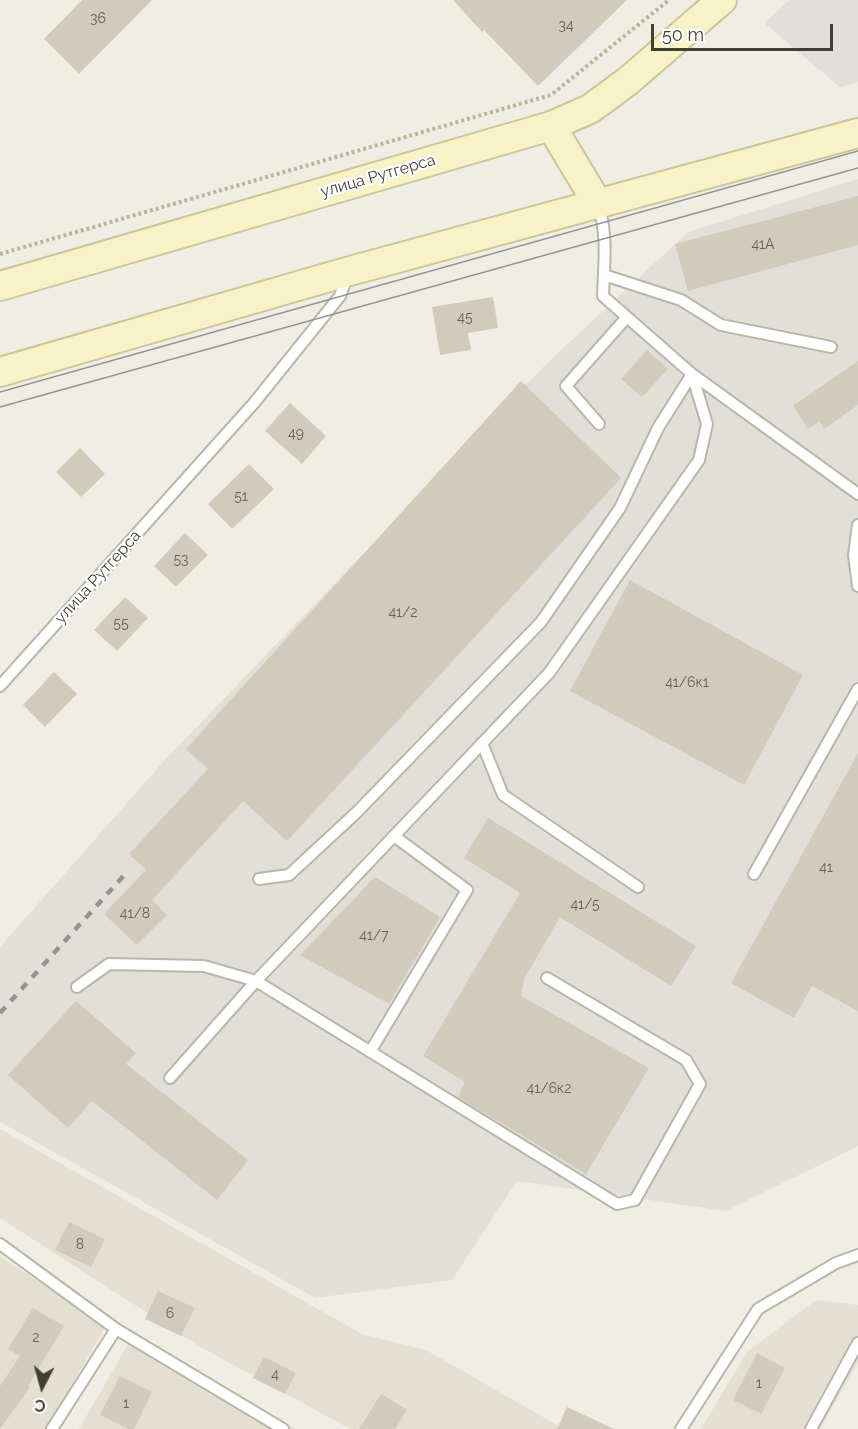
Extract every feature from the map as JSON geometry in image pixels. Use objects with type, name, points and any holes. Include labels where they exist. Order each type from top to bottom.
[{"type":"main road","name":"улица Рутгерса","points":[[0,286],[551,126],[590,109],[628,81],[713,3]]},
{"type":"main road","points":[[551,126],[598,204]]},
{"type":"main road","points":[[0,372],[350,271],[858,133]]},
{"type":"lane","points":[[598,204],[604,222],[603,296],[692,374],[858,494]]},
{"type":"lane","name":"улица Рутгерса","points":[[0,686],[254,403],[339,296],[350,271]]},
{"type":"lane","points":[[603,275],[681,300],[721,325],[831,346]]},
{"type":"lane","points":[[599,424],[566,386],[627,317]]},
{"type":"lane","points":[[170,1078],[256,981],[549,673],[699,460],[707,424],[692,374]]},
{"type":"lane","points":[[259,879],[289,875],[357,812],[541,622],[620,508],[658,428],[692,374]]},
{"type":"lane","points":[[858,525],[854,555],[858,586]]},
{"type":"lane","points":[[754,874],[858,689]]},
{"type":"lane","points":[[482,743],[502,795],[638,887]]},
{"type":"lane","points":[[370,1052],[466,890],[394,836]]},
{"type":"lane","points":[[77,987],[109,964],[204,966],[256,981],[616,1204],[635,1200],[700,1084],[686,1060],[547,978]]},
{"type":"lane","points":[[0,1244],[116,1329],[283,1429]]},
{"type":"lane","points":[[681,1429],[758,1309],[836,1263],[858,1255]]},
{"type":"lane","points":[[51,1429],[116,1329]]},
{"type":"lane","points":[[811,1429],[858,1343]]},
{"type":"path","points":[[0,254],[551,95],[669,0]]},
{"type":"shaded area","points":[[790,0],[858,0],[858,82],[840,87],[764,23]]},
{"type":"shaded area","points":[[858,179],[858,1146],[726,1211],[517,1181],[452,1280],[315,1298],[0,1122],[0,947],[164,761],[544,366],[688,232]]},
{"type":"shaded area","points":[[0,1129],[362,1334],[426,1350],[564,1429],[350,1429],[197,1345],[0,1218]]},
{"type":"shaded area","points":[[0,1256],[106,1326],[46,1429],[0,1429]]},
{"type":"shaded area","points":[[816,1300],[858,1305],[858,1362],[820,1429],[701,1429],[747,1352]]},
{"type":"shaded area","points":[[134,1334],[296,1429],[79,1429]]},
{"type":"building","points":[[82,0],[152,0],[79,74],[44,39]]},
{"type":"building","points":[[453,0],[627,0],[538,86],[484,30],[482,32]]},
{"type":"building","points":[[858,196],[858,245],[688,291],[675,244]]},
{"type":"building","points":[[493,297],[498,328],[468,333],[471,350],[440,355],[432,307]]},
{"type":"building","points":[[647,350],[668,369],[642,397],[621,379]]},
{"type":"building","points":[[858,361],[858,405],[824,429],[819,421],[808,429],[793,406]]},
{"type":"building","points":[[521,381],[621,478],[287,841],[243,801],[152,900],[167,915],[137,945],[104,914],[146,870],[129,854],[208,769],[186,749]]},
{"type":"building","points":[[290,403],[326,436],[302,464],[265,431]]},
{"type":"building","points":[[80,448],[105,474],[81,497],[56,472]]},
{"type":"building","points":[[249,464],[274,489],[232,529],[208,504]]},
{"type":"building","points":[[185,533],[208,555],[176,587],[154,566]]},
{"type":"building","points":[[630,580],[803,675],[744,785],[570,691]]},
{"type":"building","points":[[125,597],[148,618],[117,651],[94,630]]},
{"type":"building","points":[[54,672],[77,694],[45,727],[23,705]]},
{"type":"building","points":[[858,753],[858,1011],[812,986],[794,1018],[731,983]]},
{"type":"building","points":[[488,818],[696,946],[671,986],[560,917],[524,979],[521,996],[649,1068],[586,1174],[458,1097],[465,1082],[423,1056],[520,893],[464,858]]},
{"type":"building","points":[[375,877],[440,917],[389,1004],[300,955]]},
{"type":"building","points":[[76,1001],[136,1053],[126,1064],[248,1160],[217,1200],[92,1101],[68,1128],[8,1075]]},
{"type":"building","points":[[69,1222],[105,1239],[91,1267],[55,1250]]},
{"type":"building","points":[[158,1291],[195,1308],[181,1336],[145,1319]]},
{"type":"building","points":[[33,1308],[64,1326],[28,1386],[30,1387],[0,1429],[0,1386],[20,1356],[8,1349]]},
{"type":"building","points":[[757,1353],[785,1368],[761,1414],[733,1400]]},
{"type":"building","points":[[264,1357],[296,1373],[285,1394],[253,1378]]},
{"type":"building","points":[[120,1376],[152,1392],[134,1429],[128,1429],[100,1415]]},
{"type":"building","points":[[381,1394],[407,1410],[395,1429],[359,1429]]},
{"type":"building","points":[[567,1407],[614,1429],[557,1429]]},
{"type":"tram line","points":[[0,392],[858,151]]},
{"type":"tram line","points":[[0,407],[858,168]]},
{"type":"railway","points":[[0,1013],[127,872]]}]
